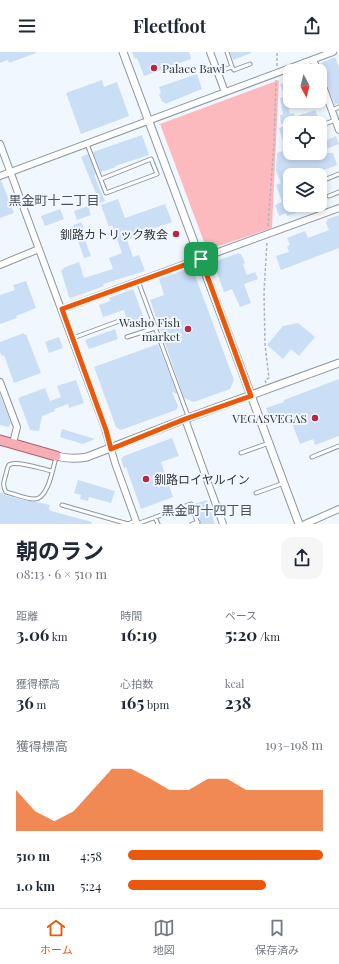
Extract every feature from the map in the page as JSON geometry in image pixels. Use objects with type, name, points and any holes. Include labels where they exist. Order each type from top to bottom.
[{"type":"main road","points":[[0,440],[56,456]]},
{"type":"street","points":[[123,52],[298,524]]},
{"type":"street","points":[[210,52],[225,92]]},
{"type":"street","points":[[0,176],[333,52]]},
{"type":"street","points":[[313,60],[315,64]]},
{"type":"street","points":[[327,97],[339,130]]},
{"type":"street","points":[[0,144],[73,338],[106,430],[115,464],[137,523]]},
{"type":"street","points":[[62,309],[339,208]]},
{"type":"street","points":[[0,264],[39,249]]},
{"type":"street","points":[[56,456],[78,459],[87,457],[339,363]]},
{"type":"street","points":[[0,382],[17,427],[13,443]]},
{"type":"street","points":[[187,419],[223,524]]},
{"type":"street","points":[[305,524],[339,509]]},
{"type":"lane","points":[[227,52],[234,70],[250,64]]},
{"type":"lane","points":[[217,72],[232,67]]},
{"type":"lane","points":[[332,110],[339,107]]},
{"type":"lane","points":[[327,123],[335,120]]},
{"type":"lane","points":[[87,144],[106,194],[157,174],[151,159],[100,178]]},
{"type":"lane","points":[[327,179],[339,174]]},
{"type":"lane","points":[[329,196],[339,192]]},
{"type":"lane","points":[[138,281],[187,419]]},
{"type":"lane","points":[[73,338],[122,320]]},
{"type":"lane","points":[[127,338],[155,328]]},
{"type":"lane","points":[[241,453],[269,443]]},
{"type":"lane","points":[[312,457],[339,446]]},
{"type":"lane","points":[[52,471],[16,463],[10,464],[3,484],[4,488],[6,492],[35,500],[40,497],[45,492],[52,471],[56,456]]},
{"type":"lane","points":[[256,493],[284,483]]},
{"type":"lane","points":[[62,505],[128,524],[155,518],[191,504],[198,523],[192,524]]},
{"type":"lane","points":[[155,518],[158,524]]},
{"type":"path","points":[[266,385],[265,380],[269,378],[265,345],[264,292],[274,143],[277,52]]},
{"type":"shaded area","points":[[279,80],[272,228],[207,250],[160,124]]},
{"type":"building","points":[[0,52],[36,53],[9,63],[8,60],[0,63]]},
{"type":"building","name":"Palace Bawl","points":[[132,52],[189,52],[191,59],[144,76],[137,58],[135,59]]},
{"type":"building","points":[[230,52],[251,52],[251,53],[233,60]]},
{"type":"building","points":[[335,57],[339,67],[339,103],[335,105],[327,85],[327,64],[321,63]]},
{"type":"building","points":[[197,74],[202,89],[165,104],[162,102],[159,94],[161,93],[159,87]]},
{"type":"building","points":[[102,80],[104,87],[117,82],[129,116],[81,134],[66,93]]},
{"type":"building","points":[[283,83],[283,92],[280,84]]},
{"type":"building","points":[[283,97],[283,108],[289,108],[290,114],[294,113],[294,116],[283,116],[283,124],[281,124],[280,115],[283,115],[280,98]]},
{"type":"building","points":[[315,110],[318,116],[297,116]]},
{"type":"building","points":[[283,127],[283,141],[279,128]]},
{"type":"building","points":[[142,135],[149,155],[101,172],[93,152]]},
{"type":"building","points":[[336,136],[339,144],[327,148],[327,140]]},
{"type":"building","points":[[283,151],[283,160],[327,160],[327,153],[333,153],[337,165],[327,169],[283,168],[283,212],[298,212],[287,216],[286,213],[279,216],[275,205],[282,202],[276,185],[281,183],[276,171],[277,153]]},
{"type":"building","points":[[88,154],[96,174],[94,175],[105,201],[100,203],[81,157]]},
{"type":"building","points":[[0,180],[14,213],[0,218]]},
{"type":"building","points":[[118,199],[125,218],[165,204],[172,222],[132,236],[132,238],[127,240],[133,257],[139,255],[145,271],[103,284],[104,286],[71,298],[69,297],[61,270],[64,269],[63,268],[79,262],[84,278],[113,269],[109,258],[122,253],[112,225],[109,227],[101,205]]},
{"type":"building","points":[[88,206],[91,215],[77,220],[74,211]]},
{"type":"building","points":[[60,209],[64,219],[45,226],[41,216]]},
{"type":"building","points":[[339,215],[339,248],[281,270],[276,256],[289,252],[287,246],[290,245],[287,238],[305,231],[308,238],[329,230],[326,223],[328,219]]},
{"type":"building","points":[[81,222],[86,234],[83,235],[91,256],[84,258],[73,225]]},
{"type":"building","points":[[239,253],[241,254],[245,263],[243,264],[247,275],[255,272],[258,279],[244,284],[251,303],[240,307],[232,289],[224,292],[213,262]]},
{"type":"building","name":"Washo Fish market","points":[[189,268],[193,270],[234,380],[230,389],[194,402],[184,398],[150,300],[164,295],[159,279]]},
{"type":"building","points":[[26,281],[36,308],[16,316],[17,318],[0,324],[0,295],[15,290],[13,285]]},
{"type":"building","points":[[133,289],[144,318],[128,323],[124,310],[103,317],[99,305],[110,301],[109,298]]},
{"type":"building","points":[[298,323],[315,337],[299,356],[291,349],[283,359],[267,345],[283,326]]},
{"type":"building","points":[[115,329],[118,339],[89,349],[85,340]]},
{"type":"building","points":[[24,333],[24,335],[26,334],[41,373],[14,383],[4,355],[2,356],[0,352],[0,342]]},
{"type":"building","points":[[59,337],[63,348],[49,353],[45,342]]},
{"type":"building","points":[[158,344],[177,394],[172,392],[178,406],[176,410],[121,430],[116,427],[94,367]]},
{"type":"building","name":"VEGASVEGAS","points":[[339,379],[339,436],[315,445],[313,439],[300,444],[290,418],[272,425],[266,408]]},
{"type":"building","points":[[76,380],[84,403],[69,408],[68,404],[54,409],[55,411],[42,416],[39,431],[30,430],[18,398],[45,388],[50,401],[61,397],[57,386]]},
{"type":"building","points":[[0,395],[11,423],[9,427],[0,425]]},
{"type":"building","points":[[62,429],[95,439],[83,444],[60,437]]},
{"type":"building","points":[[172,438],[179,456],[161,462],[173,497],[141,509],[126,467],[124,468],[121,459],[124,456]]},
{"type":"building","points":[[78,480],[115,491],[111,503],[89,497],[88,501],[80,499],[81,495],[74,493]]},
{"type":"building","points":[[0,492],[23,500],[50,505],[49,509],[51,511],[92,522],[91,524],[0,524]]},
{"type":"building","points":[[207,500],[215,524],[201,524],[194,504]]},
{"type":"place","name":"Palace Bawl","points":[[154,68]]},
{"type":"place","name":"釧路カトリック教会","points":[[176,234]]},
{"type":"place","name":"Washo Fish market","points":[[188,329]]},
{"type":"place","name":"VEGASVEGAS","points":[[315,418]]},
{"type":"place","name":"釧路ロイヤルイン","points":[[146,479]]},
{"type":"district","name":"黒金町十二丁目","points":[[54,199]]},
{"type":"district","name":"黒金町十四丁目","points":[[207,509]]},
{"type":"route","points":[[201,259],[251,396],[185,419],[111,449],[106,430],[62,309],[201,259]]}]
